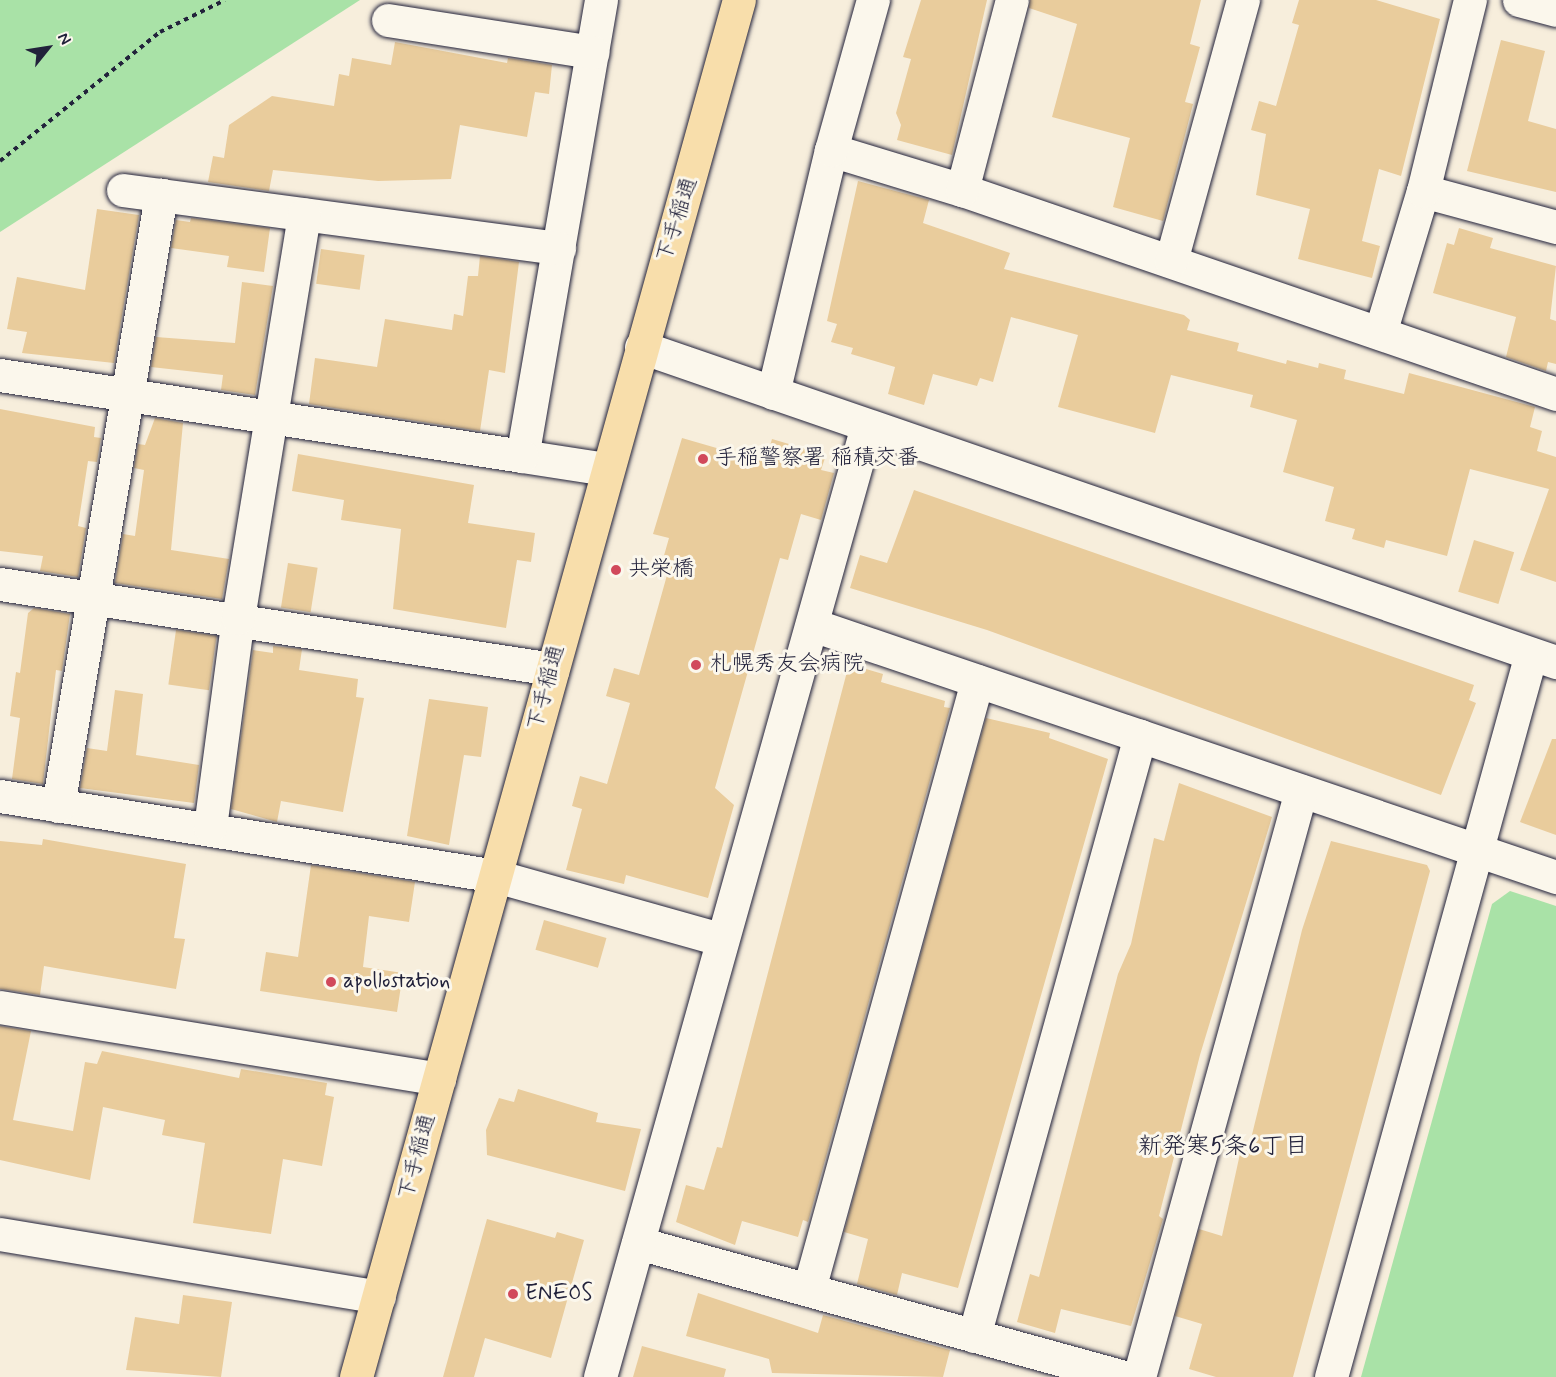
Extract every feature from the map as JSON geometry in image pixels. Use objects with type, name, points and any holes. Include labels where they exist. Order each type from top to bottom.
[{"type":"main road","name":"下手稲通","points":[[356,1377],[496,876],[606,469],[739,0]]},
{"type":"street","points":[[522,456],[601,0]]},
{"type":"street","points":[[773,393],[831,150],[873,0]]},
{"type":"street","points":[[962,190],[1012,0]]},
{"type":"street","points":[[1171,261],[1243,0]]},
{"type":"street","points":[[1380,333],[1423,191],[1470,0]]},
{"type":"street","points":[[1518,0],[1556,10]]},
{"type":"street","points":[[388,20],[593,52]]},
{"type":"street","points":[[831,150],[962,190],[1556,394]]},
{"type":"street","points":[[123,190],[559,248]]},
{"type":"street","points":[[1423,191],[1556,227]]},
{"type":"street","points":[[58,806],[161,195]]},
{"type":"street","points":[[210,827],[238,618],[304,214]]},
{"type":"street","points":[[641,347],[1544,658],[1475,850],[1331,1377]]},
{"type":"street","points":[[0,375],[606,469]]},
{"type":"street","points":[[600,1377],[720,939],[813,625],[867,426]]},
{"type":"street","points":[[0,584],[238,618],[552,669]]},
{"type":"street","points":[[813,625],[1556,877]]},
{"type":"street","points":[[809,1289],[977,681]]},
{"type":"street","points":[[974,1336],[1140,736]]},
{"type":"street","points":[[1139,1377],[1301,791]]},
{"type":"street","points":[[0,796],[210,827],[496,876],[720,939]]},
{"type":"street","points":[[0,1007],[439,1078]]},
{"type":"street","points":[[0,1234],[379,1298]]},
{"type":"street","points":[[638,1243],[1124,1377]]},
{"type":"path","points":[[0,161],[160,32],[225,0]]},
{"type":"green space","points":[[0,0],[360,0],[0,232]]},
{"type":"green space","points":[[1510,891],[1556,906],[1556,1377],[1361,1377],[1492,904]]},
{"type":"building","points":[[921,0],[987,0],[952,155],[897,140],[901,125],[896,113],[911,59],[903,57]]},
{"type":"building","points":[[1030,0],[1201,0],[1190,44],[1200,47],[1185,102],[1193,104],[1163,221],[1113,207],[1130,138],[1052,117],[1077,24],[1029,8]]},
{"type":"building","points":[[1299,0],[1376,0],[1440,19],[1401,176],[1379,169],[1362,241],[1380,246],[1372,278],[1298,259],[1310,209],[1256,195],[1266,134],[1251,130],[1259,101],[1276,106],[1299,25],[1292,23]]},
{"type":"building","points":[[1501,40],[1545,51],[1528,121],[1556,129],[1556,192],[1467,171]]},
{"type":"building","points":[[395,42],[507,63],[508,58],[552,65],[549,94],[535,92],[527,137],[460,125],[451,179],[378,181],[273,170],[269,191],[208,182],[213,156],[224,158],[229,125],[272,96],[334,106],[339,74],[349,76],[352,58],[391,65]]},
{"type":"building","points":[[858,181],[929,200],[923,223],[1010,253],[1004,269],[1184,315],[1190,320],[1187,330],[1239,343],[1237,351],[1286,364],[1287,360],[1318,368],[1319,363],[1346,370],[1344,379],[1404,394],[1409,373],[1535,407],[1530,427],[1542,431],[1537,451],[1556,457],[1556,582],[1520,570],[1549,489],[1470,469],[1447,556],[1386,540],[1384,548],[1352,539],[1355,529],[1325,521],[1334,487],[1283,472],[1297,420],[1250,407],[1253,395],[1171,375],[1155,433],[1058,407],[1078,335],[1011,317],[993,382],[980,378],[977,386],[933,374],[924,405],[888,394],[895,367],[851,354],[853,348],[831,342],[837,324],[827,321]]},
{"type":"building","points":[[97,209],[139,215],[114,363],[22,353],[27,332],[7,329],[17,277],[85,290]]},
{"type":"building","points":[[191,218],[270,228],[264,272],[227,267],[229,256],[171,248],[176,220],[190,222]]},
{"type":"building","points":[[1459,228],[1493,238],[1490,248],[1556,266],[1550,319],[1556,321],[1556,364],[1548,362],[1546,371],[1506,357],[1516,317],[1433,293],[1447,243],[1454,245]]},
{"type":"building","points":[[321,249],[365,255],[360,290],[316,284]]},
{"type":"building","points":[[480,256],[519,262],[505,373],[489,370],[480,431],[309,404],[315,358],[377,367],[385,319],[452,330],[454,314],[463,316],[468,276],[478,276]]},
{"type":"building","points":[[242,282],[273,286],[255,395],[221,390],[223,375],[151,367],[156,337],[235,343]]},
{"type":"building","points":[[0,409],[95,427],[94,437],[101,438],[97,462],[88,461],[78,526],[86,528],[78,577],[40,571],[43,556],[0,551]]},
{"type":"building","points":[[155,418],[183,423],[171,550],[229,559],[222,599],[115,583],[123,534],[135,536],[144,470],[134,468],[138,444],[145,445]]},
{"type":"building","points":[[682,438],[765,462],[772,439],[826,455],[821,470],[834,473],[821,520],[801,514],[788,560],[780,558],[715,788],[734,805],[708,898],[626,875],[624,884],[566,870],[582,809],[572,806],[580,776],[607,784],[630,703],[606,696],[614,668],[639,675],[669,568],[661,566],[669,538],[653,534]]},
{"type":"building","points":[[298,454],[474,485],[468,523],[535,533],[531,562],[517,560],[506,628],[393,609],[401,529],[341,520],[344,500],[292,491]]},
{"type":"building","points":[[914,490],[1474,685],[1469,700],[1476,703],[1441,795],[987,630],[850,588],[860,555],[887,563]]},
{"type":"building","points":[[1474,540],[1514,552],[1498,604],[1458,592]]},
{"type":"building","points":[[288,563],[318,568],[311,612],[281,607]]},
{"type":"building","points":[[34,608],[70,614],[62,671],[56,670],[43,784],[12,779],[20,718],[10,716],[16,672],[20,673],[28,613]]},
{"type":"building","points":[[176,630],[217,636],[209,690],[168,684]]},
{"type":"building","points":[[273,646],[302,649],[299,670],[358,679],[356,697],[364,698],[343,812],[281,801],[277,822],[231,809],[253,650],[273,653]]},
{"type":"building","points":[[849,664],[883,674],[881,682],[945,701],[944,707],[950,708],[808,1222],[803,1220],[798,1237],[742,1221],[735,1245],[676,1222],[686,1185],[704,1190],[717,1147],[722,1148]]},
{"type":"building","points":[[115,690],[143,694],[136,755],[199,765],[194,803],[80,788],[87,748],[107,751]]},
{"type":"building","points":[[429,699],[488,707],[481,757],[464,755],[449,845],[407,836]]},
{"type":"building","points":[[986,718],[1050,733],[1049,738],[1108,759],[958,1288],[902,1273],[897,1295],[857,1284],[868,1239],[844,1232]]},
{"type":"building","points":[[1552,739],[1556,739],[1556,835],[1520,822]]},
{"type":"building","points":[[1179,783],[1272,817],[1200,1055],[1159,1216],[1163,1219],[1131,1326],[1061,1309],[1055,1333],[1017,1322],[1030,1274],[1039,1277],[1118,974],[1131,944],[1154,838],[1164,841]]},
{"type":"building","points":[[43,839],[186,864],[174,938],[185,939],[176,989],[44,966],[40,995],[0,989],[0,841],[42,845]]},
{"type":"building","points":[[1331,841],[1427,865],[1430,871],[1293,1377],[1216,1377],[1189,1369],[1202,1324],[1175,1316],[1199,1229],[1222,1236],[1241,1149],[1248,1151],[1302,930]]},
{"type":"building","points":[[311,865],[415,882],[409,922],[369,916],[363,967],[403,973],[397,1012],[260,991],[266,952],[298,957]]},
{"type":"building","points":[[544,920],[606,938],[598,968],[535,950]]},
{"type":"building","points":[[0,1026],[31,1031],[13,1120],[73,1131],[85,1062],[97,1064],[102,1051],[239,1078],[241,1069],[327,1083],[325,1095],[334,1097],[322,1166],[283,1159],[271,1234],[193,1223],[205,1143],[162,1135],[165,1120],[103,1107],[90,1180],[0,1160]]},
{"type":"building","points":[[518,1089],[598,1113],[596,1122],[641,1129],[625,1191],[487,1155],[486,1130],[499,1098],[514,1102]]},
{"type":"building","points":[[487,1219],[555,1238],[557,1232],[584,1240],[551,1358],[485,1338],[474,1377],[443,1377]]},
{"type":"building","points":[[698,1293],[818,1333],[823,1315],[950,1350],[943,1377],[772,1373],[769,1359],[686,1336]]},
{"type":"building","points":[[183,1295],[232,1302],[221,1377],[126,1370],[135,1317],[179,1324]]},
{"type":"building","points":[[642,1346],[726,1369],[724,1377],[633,1377]]},
{"type":"place","name":"手稲警察署 稲積交番","points":[[703,459]]},
{"type":"place","name":"共栄橋","points":[[616,570]]},
{"type":"place","name":"札幌秀友会病院","points":[[696,665]]},
{"type":"place","name":"apollostation","points":[[331,982]]},
{"type":"place","name":"ENEOS","points":[[513,1294]]},
{"type":"district","name":"新発寒5条6丁目","points":[[1223,1147]]}]
